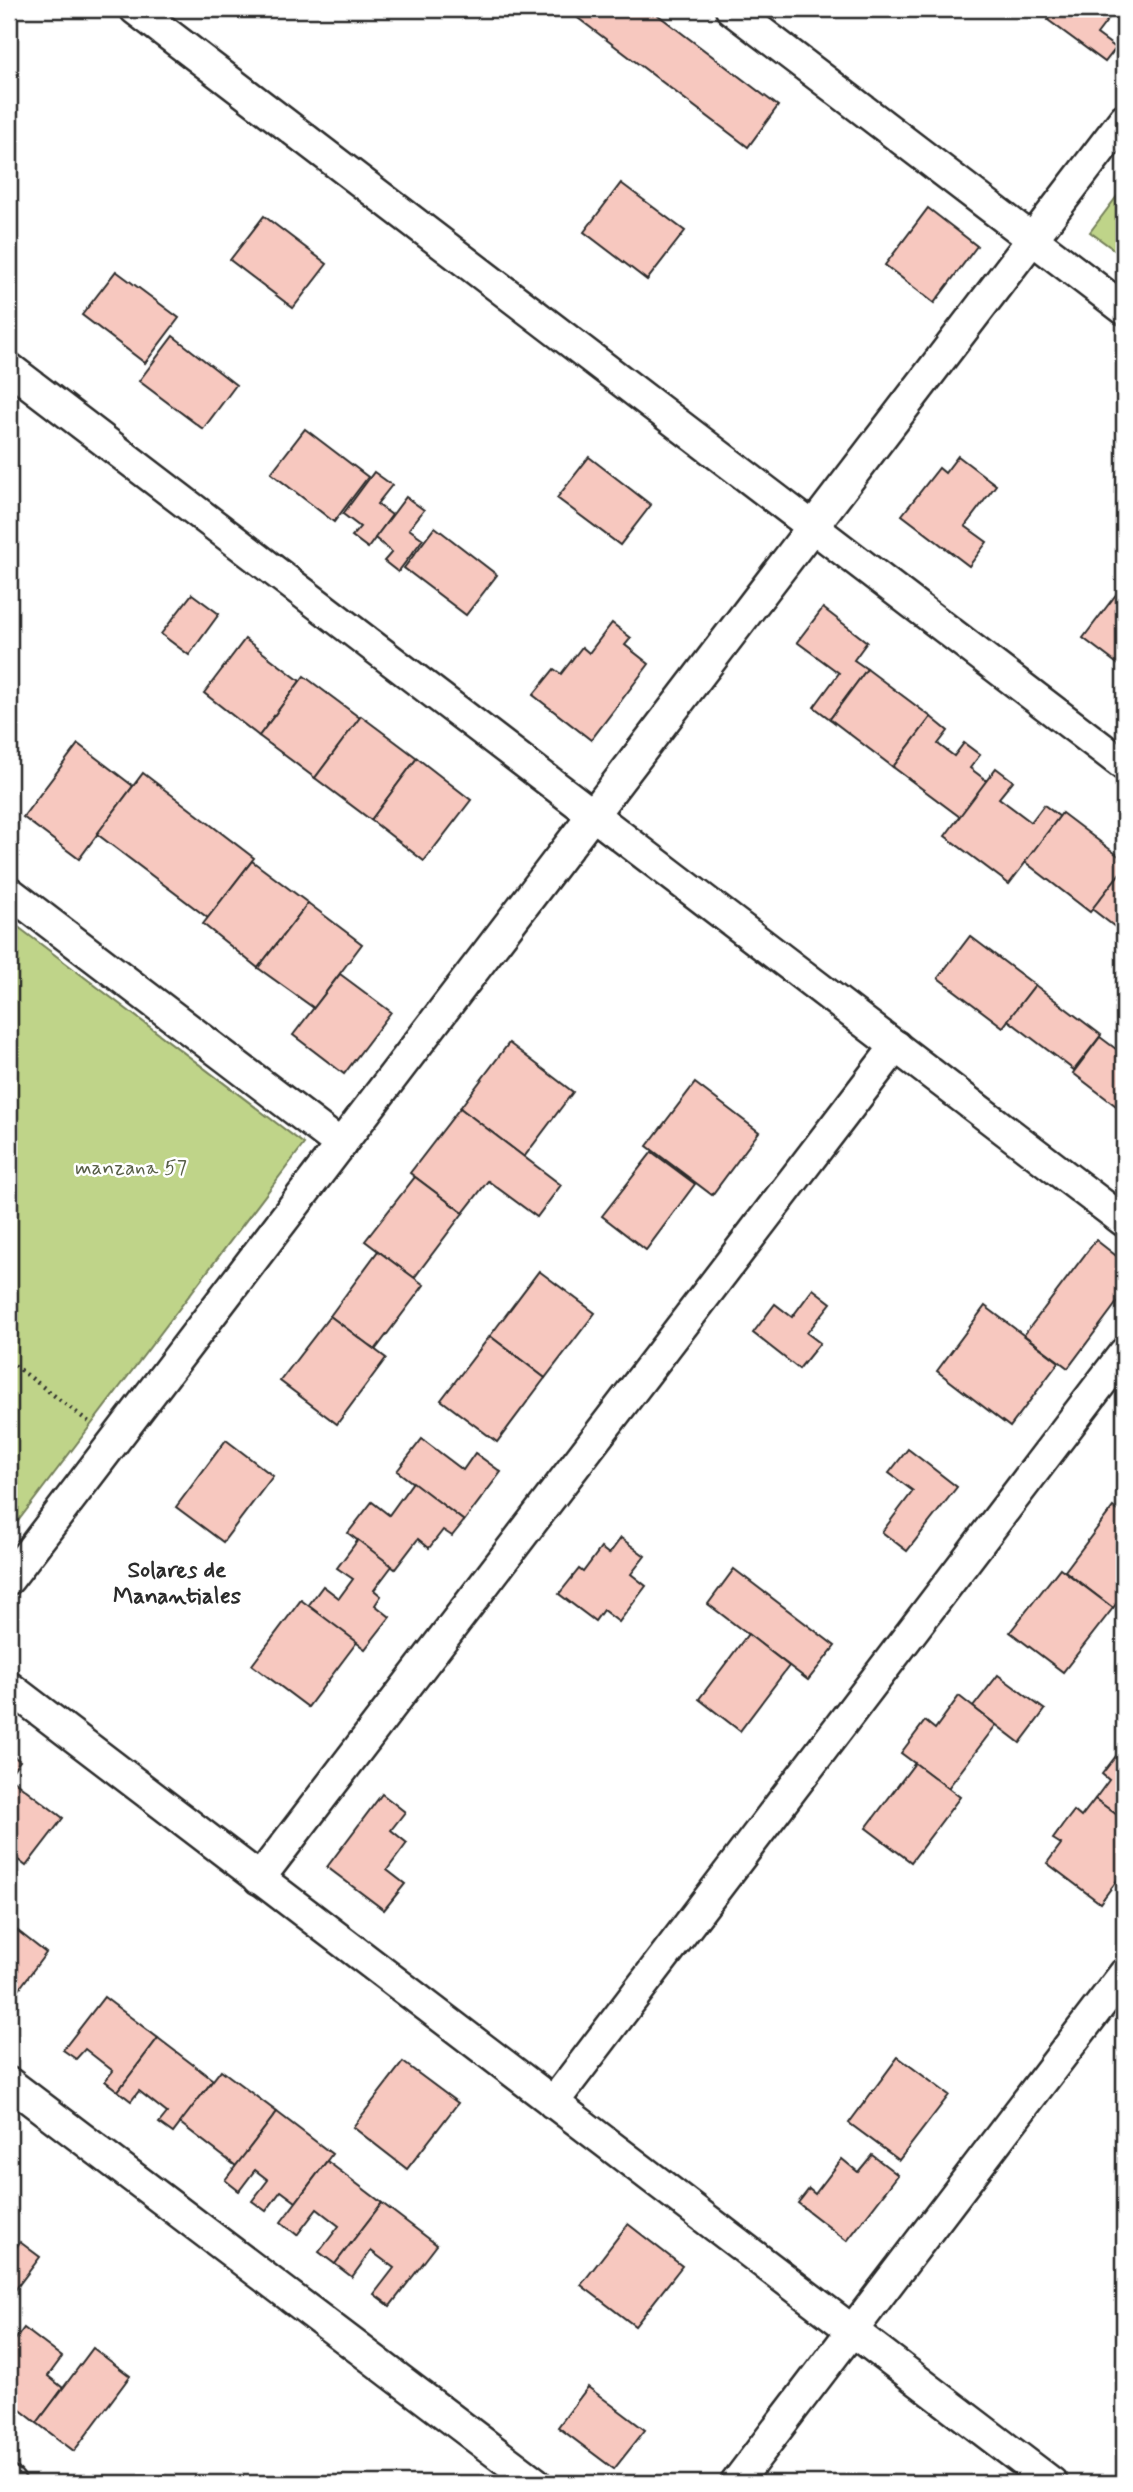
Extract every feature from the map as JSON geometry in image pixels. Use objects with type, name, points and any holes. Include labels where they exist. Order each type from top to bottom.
[{"type":"street","points":[[135,9],[1124,765]]},
{"type":"street","points":[[731,9],[1124,309]]},
{"type":"street","points":[[9,1579],[1124,119]]},
{"type":"street","points":[[9,368],[1124,1221]]},
{"type":"street","points":[[9,892],[341,1145]]},
{"type":"street","points":[[259,1879],[896,1046]]},
{"type":"street","points":[[553,2103],[1124,1353]]},
{"type":"street","points":[[9,1688],[1052,2483]]},
{"type":"street","points":[[736,2483],[1124,1974]]},
{"type":"street","points":[[13,2095],[536,2483]]},
{"type":"path","points":[[9,1361],[114,1441]]},
{"type":"green space","points":[[1124,187],[1124,257],[1090,232]]},
{"type":"green space","name":"manzana 57","points":[[9,920],[304,1144],[9,1533]]},
{"type":"building","points":[[566,9],[650,9],[778,106],[748,147]]},
{"type":"building","points":[[1056,9],[1116,9],[1097,34],[1116,48],[1105,62],[1048,20]]},
{"type":"building","points":[[621,183],[685,231],[647,280],[584,232]]},
{"type":"building","points":[[928,208],[977,246],[934,303],[885,265]]},
{"type":"building","points":[[264,216],[327,264],[293,308],[230,260]]},
{"type":"building","points":[[116,271],[179,318],[145,363],[82,315]]},
{"type":"building","points":[[173,336],[236,385],[203,429],[139,381]]},
{"type":"building","points":[[305,429],[368,477],[334,522],[271,473]]},
{"type":"building","points":[[958,456],[996,485],[965,526],[987,542],[969,566],[902,515],[939,468],[945,473]]},
{"type":"building","points":[[589,457],[651,505],[620,545],[557,498]]},
{"type":"building","points":[[374,472],[392,485],[377,504],[392,515],[368,548],[352,536],[360,527],[343,514]]},
{"type":"building","points":[[406,497],[424,510],[409,529],[423,539],[398,572],[384,561],[392,552],[375,538]]},
{"type":"building","points":[[435,527],[497,575],[466,615],[404,568]]},
{"type":"building","points":[[1121,588],[1124,591],[1124,669],[1083,638]]},
{"type":"building","points":[[192,594],[219,614],[189,655],[161,634]]},
{"type":"building","points":[[823,608],[867,642],[854,660],[867,669],[830,719],[814,707],[839,673],[797,642]]},
{"type":"building","points":[[612,623],[631,638],[625,645],[649,664],[591,740],[533,695],[554,669],[561,674],[582,647],[589,653]]},
{"type":"building","points":[[245,639],[300,681],[259,736],[204,693]]},
{"type":"building","points":[[867,669],[931,717],[893,767],[830,719]]},
{"type":"building","points":[[304,676],[360,718],[315,778],[259,736]]},
{"type":"building","points":[[361,716],[417,758],[371,820],[315,778]]},
{"type":"building","points":[[931,717],[948,731],[938,744],[954,756],[964,743],[980,755],[970,768],[987,781],[960,817],[893,767]]},
{"type":"building","points":[[78,744],[133,786],[79,859],[23,817]]},
{"type":"building","points":[[417,758],[471,800],[424,861],[371,820]]},
{"type":"building","points":[[996,768],[1013,781],[999,798],[1031,822],[1044,805],[1060,817],[1009,884],[945,836]]},
{"type":"building","points":[[143,773],[254,858],[208,918],[97,834]]},
{"type":"building","points":[[1062,813],[1124,860],[1124,868],[1090,912],[1025,862]]},
{"type":"building","points":[[252,861],[308,903],[258,968],[203,924]]},
{"type":"building","points":[[1124,868],[1124,934],[1092,909]]},
{"type":"building","points":[[308,903],[362,944],[314,1008],[258,968]]},
{"type":"building","points":[[970,936],[1035,985],[1003,1027],[938,978]]},
{"type":"building","points":[[340,974],[391,1012],[344,1074],[293,1035]]},
{"type":"building","points":[[1035,985],[1101,1035],[1074,1070],[1008,1020]]},
{"type":"building","points":[[1100,1037],[1124,1055],[1124,1112],[1073,1073]]},
{"type":"building","points":[[509,1043],[573,1092],[524,1157],[460,1108]]},
{"type":"building","points":[[695,1083],[759,1132],[712,1195],[647,1146]]},
{"type":"building","points":[[460,1108],[561,1185],[537,1217],[488,1181],[463,1213],[410,1173]]},
{"type":"building","points":[[652,1152],[695,1184],[646,1250],[602,1216]]},
{"type":"building","points":[[415,1177],[463,1213],[414,1278],[365,1241]]},
{"type":"building","points":[[1096,1240],[1124,1262],[1124,1293],[1068,1368],[1024,1335]]},
{"type":"building","points":[[378,1251],[424,1285],[375,1350],[330,1316]]},
{"type":"building","points":[[539,1271],[595,1313],[545,1378],[490,1336]]},
{"type":"building","points":[[813,1289],[831,1303],[807,1333],[820,1343],[799,1369],[753,1333],[775,1304],[792,1317]]},
{"type":"building","points":[[985,1306],[1059,1362],[1010,1427],[937,1371]]},
{"type":"building","points":[[330,1316],[386,1358],[337,1424],[280,1381]]},
{"type":"building","points":[[490,1336],[545,1378],[497,1442],[441,1400]]},
{"type":"building","points":[[422,1439],[463,1470],[475,1453],[501,1472],[464,1521],[397,1471]]},
{"type":"building","points":[[226,1440],[273,1476],[223,1542],[176,1507]]},
{"type":"building","points":[[908,1449],[957,1487],[907,1551],[882,1532],[913,1491],[889,1473]]},
{"type":"building","points":[[413,1482],[464,1521],[452,1536],[443,1530],[429,1548],[418,1539],[395,1569],[348,1533],[372,1502],[389,1515]]},
{"type":"building","points":[[1113,1507],[1124,1515],[1124,1593],[1113,1608],[1065,1571]]},
{"type":"building","points":[[621,1538],[645,1556],[631,1574],[646,1586],[619,1622],[603,1610],[595,1621],[559,1594],[579,1569],[583,1572],[601,1548],[609,1554]]},
{"type":"building","points":[[358,1540],[392,1566],[374,1590],[381,1596],[375,1605],[390,1617],[365,1649],[308,1606],[323,1586],[339,1598],[353,1579],[337,1568]]},
{"type":"building","points":[[1060,1568],[1113,1608],[1063,1672],[1010,1632]]},
{"type":"building","points":[[734,1569],[835,1646],[808,1680],[708,1604]]},
{"type":"building","points":[[301,1600],[357,1642],[308,1707],[252,1665]]},
{"type":"building","points":[[748,1634],[789,1666],[740,1731],[699,1699]]},
{"type":"building","points":[[998,1675],[1045,1710],[1020,1743],[973,1707]]},
{"type":"building","points":[[959,1696],[996,1725],[948,1788],[901,1753],[925,1721],[935,1729]]},
{"type":"building","points":[[1123,1747],[1124,1820],[1095,1799],[1109,1780],[1102,1774]]},
{"type":"building","points":[[9,1753],[20,1761],[9,1775]]},
{"type":"building","points":[[915,1763],[960,1797],[911,1862],[866,1828]]},
{"type":"building","points":[[9,1777],[63,1818],[26,1866],[9,1853]]},
{"type":"building","points":[[382,1794],[405,1812],[391,1830],[407,1843],[387,1870],[405,1884],[384,1910],[327,1867]]},
{"type":"building","points":[[1095,1799],[1124,1820],[1124,1871],[1100,1903],[1047,1863],[1061,1844],[1053,1839],[1063,1825],[1074,1811],[1081,1817]]},
{"type":"building","points":[[9,1924],[46,1953],[10,2001],[9,2000]]},
{"type":"building","points":[[104,1997],[158,2038],[118,2091],[105,2081],[113,2071],[85,2049],[76,2059],[63,2050]]},
{"type":"building","points":[[158,2038],[213,2080],[173,2133],[159,2123],[167,2113],[139,2091],[131,2101],[118,2091]]},
{"type":"building","points":[[898,2057],[949,2095],[899,2160],[849,2123]]},
{"type":"building","points":[[403,2062],[458,2103],[407,2169],[353,2127]]},
{"type":"building","points":[[221,2070],[277,2112],[236,2166],[180,2123]]},
{"type":"building","points":[[277,2112],[332,2154],[296,2202],[281,2191],[266,2211],[252,2201],[268,2180],[255,2170],[239,2191],[225,2180]]},
{"type":"building","points":[[872,2155],[898,2175],[847,2241],[798,2203],[809,2189],[815,2194],[842,2159],[858,2172]]},
{"type":"building","points":[[327,2161],[382,2203],[335,2264],[319,2252],[339,2226],[317,2209],[297,2235],[281,2222]]},
{"type":"building","points":[[382,2203],[437,2245],[390,2306],[374,2294],[394,2268],[371,2251],[352,2277],[335,2264]]},
{"type":"building","points":[[628,2224],[682,2266],[635,2326],[581,2285]]},
{"type":"building","points":[[20,2242],[40,2257],[9,2298],[9,2257]]},
{"type":"building","points":[[24,2328],[62,2357],[48,2376],[63,2388],[37,2423],[9,2401],[9,2348]]},
{"type":"building","points":[[93,2348],[130,2376],[74,2451],[37,2423]]},
{"type":"building","points":[[588,2387],[645,2430],[614,2469],[558,2427]]},
{"type":"district","name":"Solares de Manantiales","points":[[177,1584]]}]
